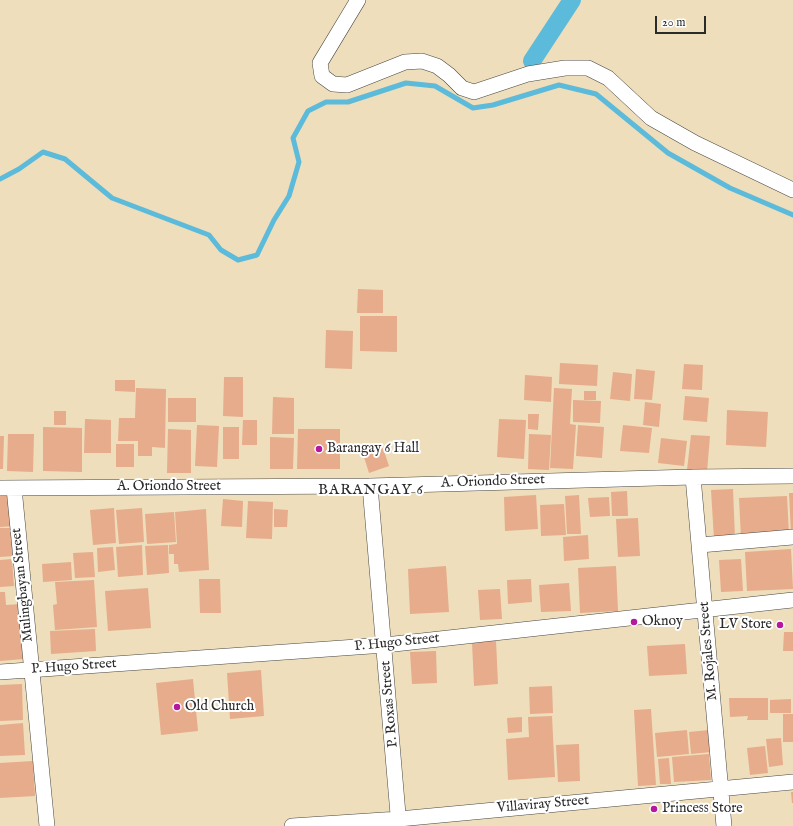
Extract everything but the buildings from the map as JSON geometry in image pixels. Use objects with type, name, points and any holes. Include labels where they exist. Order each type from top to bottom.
[{"type":"street","points":[[358,0],[320,63],[322,76],[333,84],[347,85],[405,62],[422,62],[437,66],[462,88],[474,92],[528,74],[565,68],[588,68],[608,78],[657,122],[695,143],[793,190]]},
{"type":"street","name":"A. Oriondo Street","points":[[7,488],[370,486],[693,477],[793,476]]},
{"type":"street","name":"M. Rojales Street","points":[[693,477],[724,826]]},
{"type":"street","name":"P. Roxas Street","points":[[370,486],[399,822]]},
{"type":"street","name":"Mulingbayan Street","points":[[7,488],[32,670],[47,826]]},
{"type":"street","points":[[700,545],[793,537]]},
{"type":"street","name":"P. Hugo Street","points":[[0,672],[385,646],[793,600]]},
{"type":"street","name":"Villaviray Street","points":[[292,826],[399,822],[720,788],[793,782]]},
{"type":"waterway","points":[[532,61],[572,0]]},
{"type":"waterway","points":[[0,179],[19,169],[43,152],[65,159],[112,198],[209,235],[221,250],[238,260],[257,255],[274,220],[289,196],[299,162],[293,138],[308,111],[326,102],[348,102],[406,83],[435,86],[473,108],[493,105],[559,85],[596,94],[668,153],[730,188],[793,215]]},
{"type":"place","name":"Barangay 6 Hall","points":[[319,449]]},
{"type":"place","name":"Oknoy","points":[[634,622]]},
{"type":"place","name":"LV Store","points":[[780,625]]},
{"type":"place","name":"Old Church","points":[[177,707]]},
{"type":"place","name":"Princess Store","points":[[654,809]]},
{"type":"district","name":"BARANGAY 6","points":[[371,491]]}]
